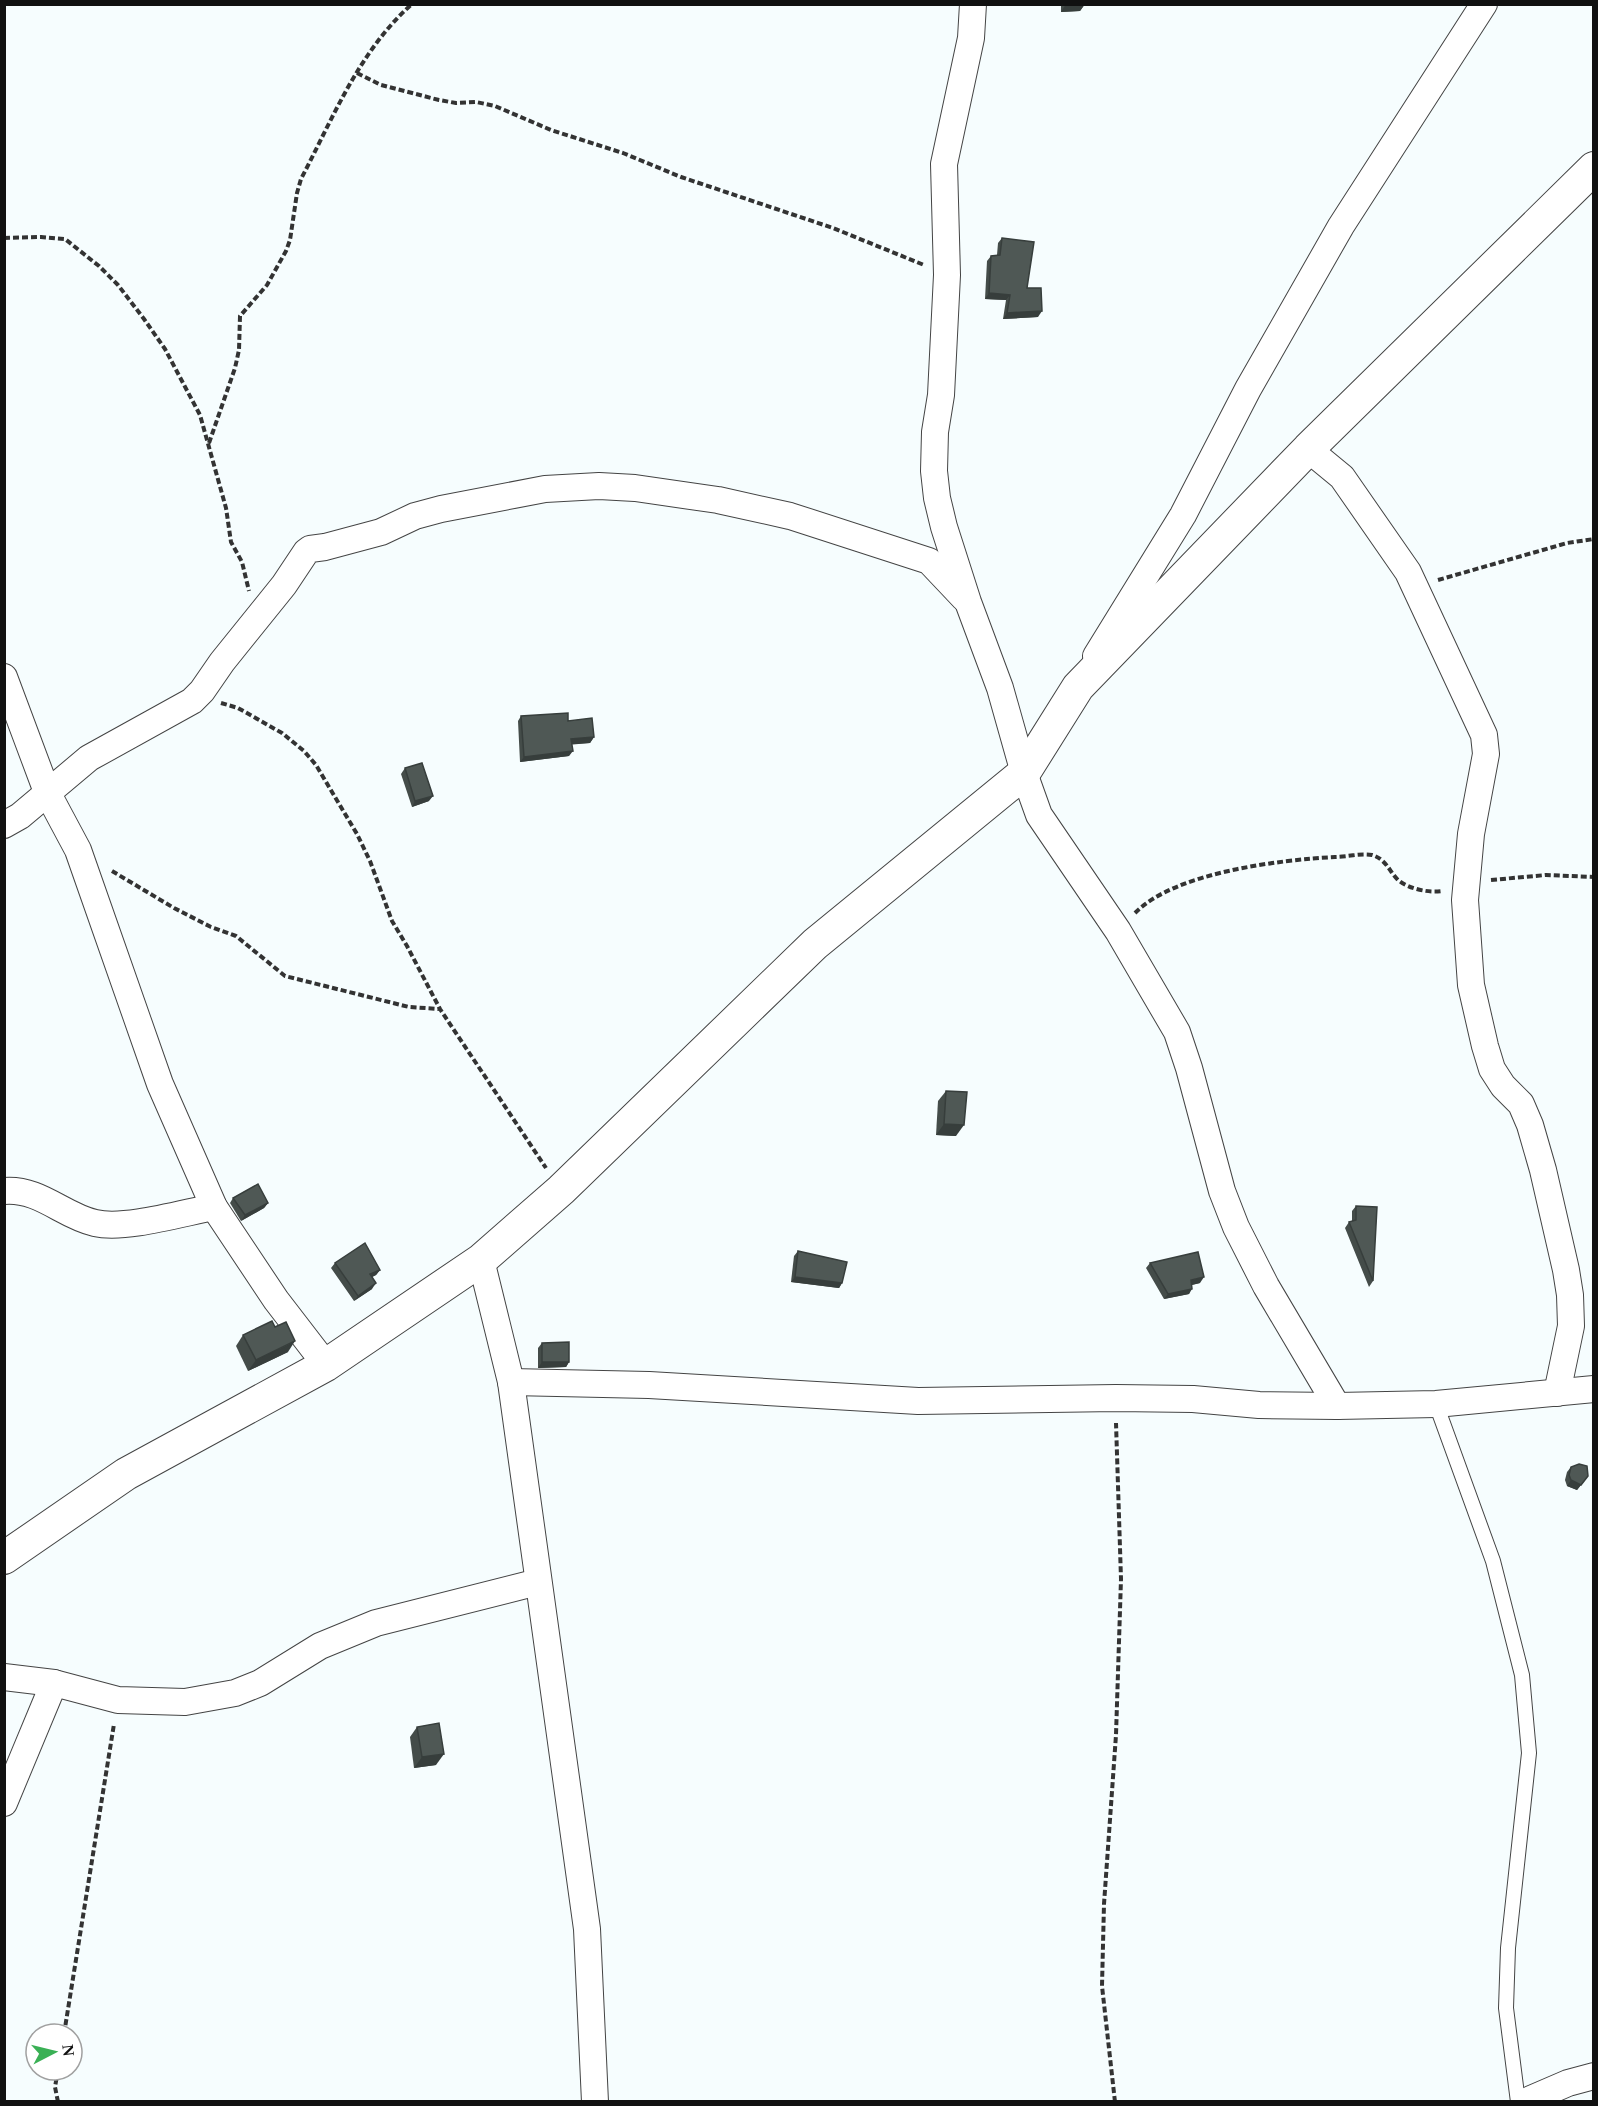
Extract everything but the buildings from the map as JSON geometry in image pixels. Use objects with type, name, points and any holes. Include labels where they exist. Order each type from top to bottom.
[{"type":"street","points":[[973,4],[971,38],[944,164],[946,275],[941,394],[935,432],[934,471],[944,527],[968,602],[1000,688],[1024,773],[1039,815],[1118,931],[1177,1032],[1222,1191],[1236,1227],[1266,1286],[1337,1406]]},
{"type":"street","points":[[4,1558],[126,1474],[326,1365],[481,1260],[561,1190],[815,944],[1024,773],[1183,515],[1248,389],[1341,226],[1484,4]]},
{"type":"street","points":[[1078,687],[1308,449],[1593,168]]},
{"type":"street","points":[[1308,449],[1342,477],[1408,572],[1484,735],[1486,745],[1471,834],[1465,900],[1471,985],[1492,1069],[1503,1086],[1526,1112],[1543,1170],[1566,1270],[1571,1326],[1557,1393]]},
{"type":"street","points":[[4,825],[20,816],[89,758],[127,739],[198,696],[310,549],[324,548],[381,532],[416,516],[441,508],[545,489],[599,486],[635,488],[718,500],[790,516],[928,561],[968,602]]},
{"type":"street","points":[[4,678],[47,792],[78,850],[160,1084],[214,1207],[276,1300],[326,1365]]},
{"type":"street","points":[[4,1191],[15,1190],[43,1197],[79,1218],[114,1226],[214,1207]]},
{"type":"street","points":[[481,1260],[512,1382],[587,1929],[595,2102]]},
{"type":"street","points":[[512,1382],[649,1385],[918,1401],[1116,1398],[1193,1399],[1259,1405],[1337,1406],[1436,1404],[1593,1389]]},
{"type":"street","points":[[4,1677],[54,1683],[117,1700],[185,1702],[235,1693],[260,1683],[321,1646],[376,1623],[538,1582]]},
{"type":"street","points":[[4,1803],[54,1683]]},
{"type":"street","points":[[1524,2102],[1568,2083],[1593,2076]]},
{"type":"lane","points":[[1436,1404],[1493,1561],[1522,1675],[1529,1753],[1508,1948],[1506,2008],[1518,2102]]},
{"type":"path","points":[[209,443],[235,368],[239,350],[240,316],[267,285],[283,258],[290,240],[301,179],[374,44],[397,17],[412,4]]},
{"type":"path","points":[[357,73],[381,85],[439,100],[456,103],[476,102],[495,106],[551,130],[623,153],[681,177],[833,228],[946,275]]},
{"type":"path","points":[[4,238],[64,239],[99,266],[118,285],[165,349],[195,404],[209,443],[216,478],[226,508],[231,542],[242,562],[247,582],[252,610],[251,624]]},
{"type":"path","points":[[1415,587],[1567,543],[1593,539]]},
{"type":"path","points":[[198,696],[238,708],[282,733],[304,751],[316,765],[357,834],[370,861],[392,921],[440,1009],[561,1190]]},
{"type":"path","points":[[78,850],[174,908],[211,927],[236,936],[285,976],[409,1007],[440,1009]]},
{"type":"path","points":[[1118,931],[1144,904],[1178,886],[1221,874],[1293,860],[1371,855],[1385,862],[1399,880],[1416,889],[1434,892],[1546,875],[1593,877]]},
{"type":"path","points":[[1115,2102],[1102,1986],[1104,1905],[1116,1735],[1121,1578],[1116,1398]]},
{"type":"path","points":[[66,2022],[117,1700]]},
{"type":"path","points":[[56,2082],[58,2102]]}]
